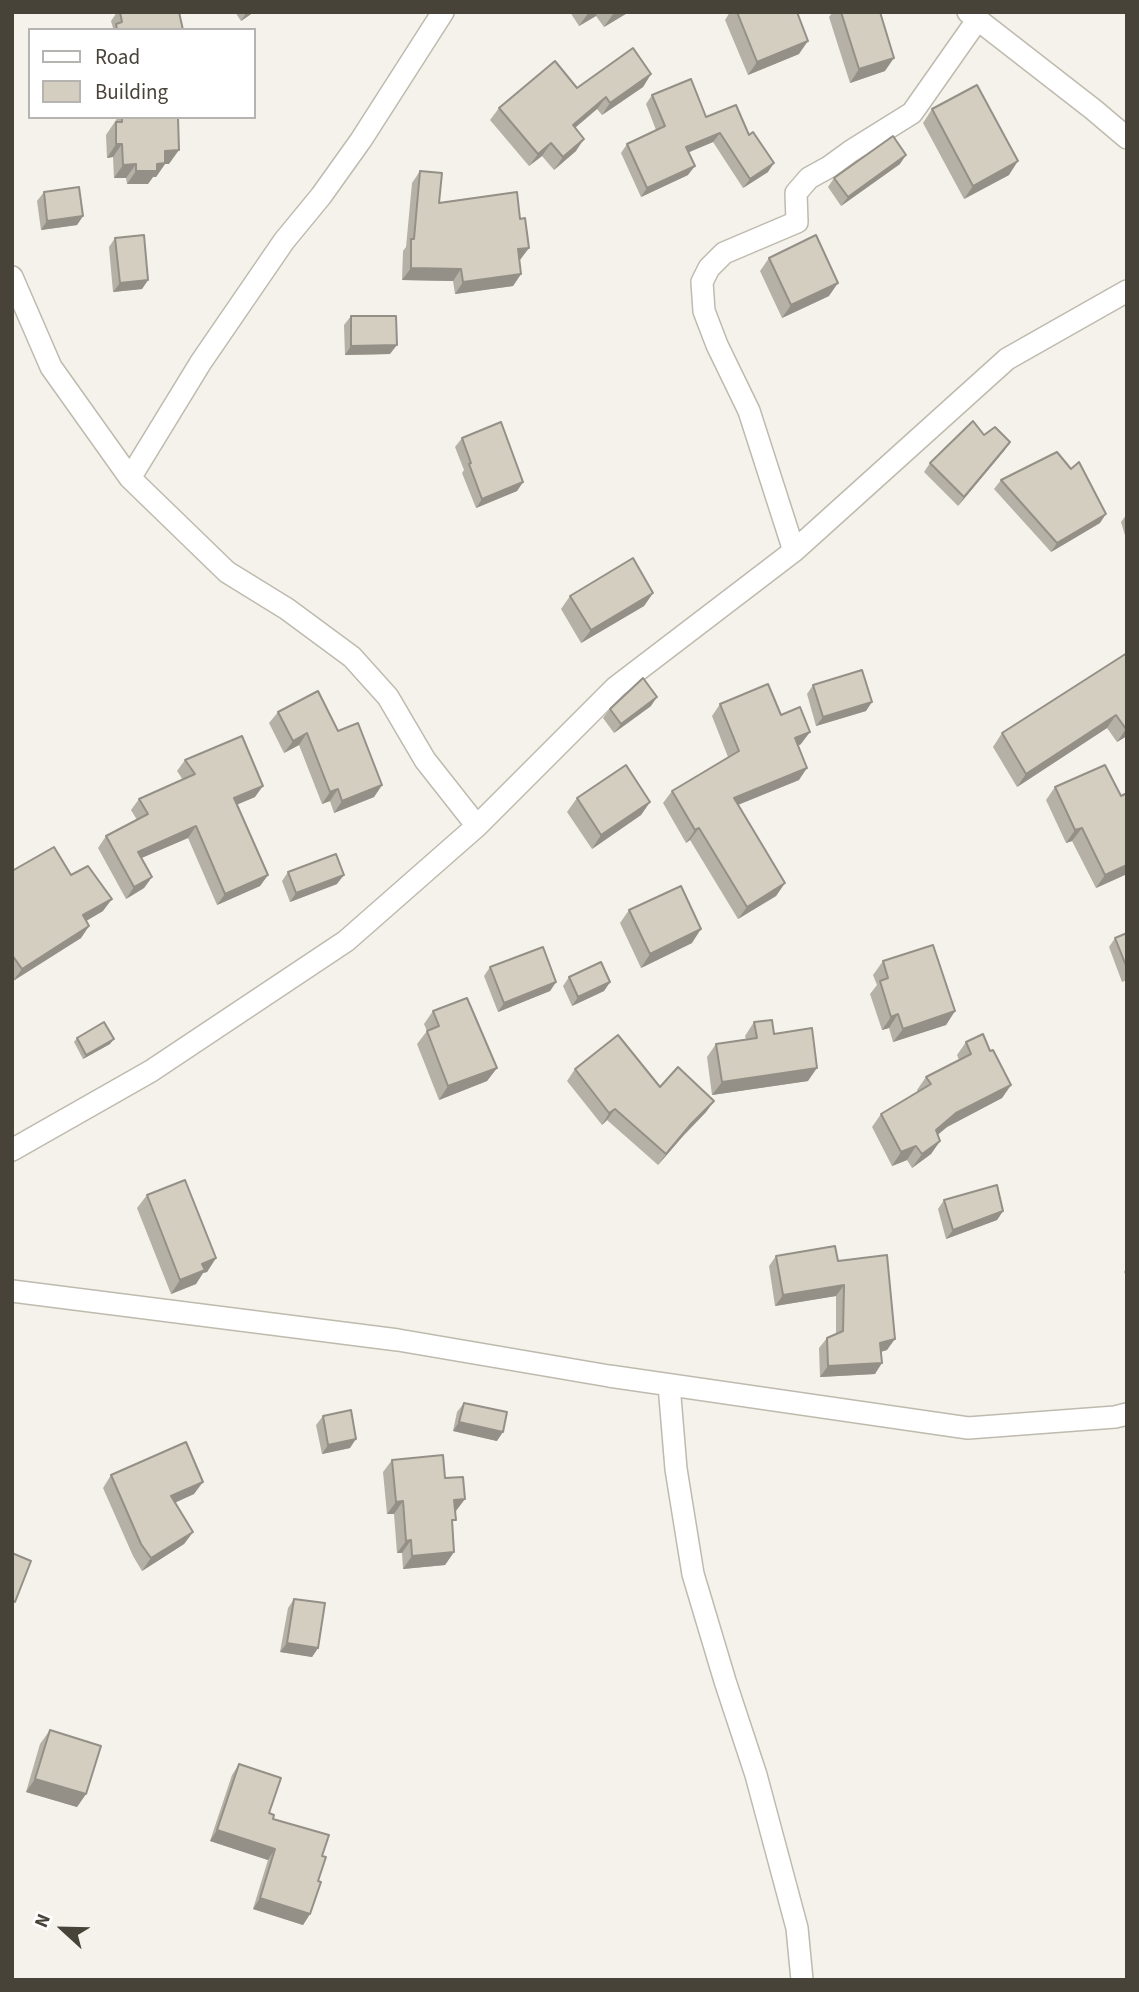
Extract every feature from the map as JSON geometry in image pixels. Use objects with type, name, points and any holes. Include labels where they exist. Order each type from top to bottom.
[{"type":"street","points":[[131,478],[201,362],[285,241],[361,140],[443,12]]},
{"type":"street","points":[[794,551],[749,411],[704,311],[702,282],[709,268],[724,253],[797,222],[796,193],[809,178],[912,113],[973,15],[1127,138]]},
{"type":"street","points":[[12,277],[51,366],[131,478],[227,572],[287,609],[352,657],[388,697],[425,760],[477,826]]},
{"type":"street","points":[[12,1150],[151,1071],[346,941],[477,826],[616,687],[794,551],[1007,359],[1127,291]]},
{"type":"street","points":[[12,1291],[398,1340],[668,1385],[968,1428],[1127,1414]]},
{"type":"street","points":[[668,1385],[676,1469],[693,1574],[756,1775],[797,1928],[802,1980]]},
{"type":"building","points":[[120,12],[179,12],[183,28],[117,28],[116,24],[122,22]]},
{"type":"building","points":[[737,12],[797,12],[808,41],[757,62]]},
{"type":"building","points":[[841,12],[880,12],[894,58],[859,69]]},
{"type":"building","points":[[633,48],[651,74],[610,103],[606,97],[573,125],[584,139],[563,157],[551,143],[538,154],[499,108],[555,61],[577,88]]},
{"type":"building","points":[[691,79],[706,117],[736,105],[749,135],[753,132],[774,163],[750,179],[720,133],[686,147],[695,166],[647,188],[627,144],[665,126],[652,95]]},
{"type":"building","points":[[977,85],[1018,161],[973,186],[932,109]]},
{"type":"building","points":[[122,119],[178,119],[179,150],[165,151],[165,163],[157,164],[157,171],[136,171],[136,164],[123,165],[122,144],[116,144],[116,122],[122,122]]},
{"type":"building","points":[[893,136],[906,155],[848,197],[834,178]]},
{"type":"building","points":[[420,171],[442,173],[439,203],[517,192],[520,219],[525,218],[529,248],[518,249],[521,274],[463,282],[461,269],[411,268],[411,239],[414,239]]},
{"type":"building","points":[[79,187],[83,216],[47,221],[44,192]]},
{"type":"building","points":[[144,235],[148,280],[120,283],[115,238]]},
{"type":"building","points":[[816,235],[838,283],[791,305],[769,258]]},
{"type":"building","points":[[351,316],[396,316],[397,345],[351,346]]},
{"type":"building","points":[[973,421],[984,435],[995,427],[1010,442],[964,497],[930,463]]},
{"type":"building","points":[[501,422],[523,482],[482,499],[462,438]]},
{"type":"building","points":[[1057,452],[1071,469],[1079,462],[1106,514],[1057,543],[1001,480]]},
{"type":"building","points":[[633,558],[653,593],[591,630],[570,596]]},
{"type":"building","points":[[1127,653],[1127,728],[1116,715],[1026,774],[1002,733]]},
{"type":"building","points":[[862,670],[872,702],[823,717],[813,685]]},
{"type":"building","points":[[643,678],[657,697],[621,724],[610,709]]},
{"type":"building","points":[[768,684],[781,715],[800,707],[810,732],[795,738],[807,768],[734,798],[785,883],[747,907],[699,828],[695,830],[672,791],[739,751],[720,704]]},
{"type":"building","points":[[318,691],[338,731],[358,723],[382,785],[342,801],[338,789],[330,792],[307,733],[293,741],[278,712]]},
{"type":"building","points":[[242,736],[263,786],[234,798],[268,875],[225,894],[196,826],[138,852],[152,877],[134,887],[106,836],[148,814],[139,799],[195,774],[185,760]]},
{"type":"building","points":[[626,765],[650,802],[601,835],[577,798]]},
{"type":"building","points":[[1105,765],[1121,796],[1127,793],[1127,865],[1105,875],[1082,828],[1075,830],[1055,787]]},
{"type":"building","points":[[54,847],[71,875],[88,866],[112,899],[83,915],[89,926],[22,969],[12,955],[12,871]]},
{"type":"building","points":[[336,854],[344,875],[296,893],[288,872]]},
{"type":"building","points":[[681,886],[701,929],[650,954],[629,910]]},
{"type":"building","points":[[1127,933],[1127,968],[1115,938]]},
{"type":"building","points":[[933,945],[955,1011],[903,1029],[898,1014],[891,1017],[880,981],[888,978],[883,961]]},
{"type":"building","points":[[543,947],[556,982],[504,1003],[490,967]]},
{"type":"building","points":[[601,962],[610,982],[578,997],[569,977]]},
{"type":"building","points":[[467,998],[497,1068],[448,1086],[427,1031],[439,1026],[433,1011]]},
{"type":"building","points":[[772,1020],[774,1034],[812,1028],[817,1068],[722,1082],[716,1044],[757,1038],[754,1022]]},
{"type":"building","points":[[104,1022],[114,1039],[86,1055],[77,1038]]},
{"type":"building","points":[[983,1034],[1011,1085],[956,1113],[936,1130],[940,1141],[922,1154],[916,1146],[901,1152],[881,1114],[931,1084],[926,1077],[971,1054],[966,1042]]},
{"type":"building","points":[[618,1035],[660,1087],[678,1067],[714,1101],[666,1154],[615,1109],[609,1113],[575,1069]]},
{"type":"building","points":[[185,1180],[216,1258],[202,1264],[205,1270],[180,1280],[147,1195]]},
{"type":"building","points":[[997,1185],[1003,1211],[953,1230],[944,1200]]},
{"type":"building","points":[[835,1246],[838,1261],[887,1255],[895,1339],[880,1343],[882,1363],[828,1366],[827,1338],[843,1331],[844,1285],[783,1295],[776,1256]]},
{"type":"building","points":[[464,1403],[507,1412],[503,1432],[459,1422]]},
{"type":"building","points":[[351,1410],[356,1439],[328,1445],[323,1416]]},
{"type":"building","points":[[186,1442],[203,1482],[171,1496],[193,1532],[151,1558],[141,1544],[111,1475]]},
{"type":"building","points":[[443,1455],[445,1478],[463,1477],[465,1499],[454,1500],[454,1552],[412,1556],[411,1540],[406,1541],[403,1501],[396,1502],[392,1460]]},
{"type":"building","points":[[12,1553],[31,1561],[15,1602],[12,1600]]},
{"type":"building","points":[[294,1599],[325,1603],[318,1648],[287,1643]]},
{"type":"building","points":[[50,1730],[101,1746],[86,1794],[35,1779]]},
{"type":"building","points":[[239,1764],[281,1778],[269,1813],[274,1815],[273,1819],[329,1835],[322,1856],[326,1857],[318,1881],[321,1882],[310,1914],[260,1898],[275,1849],[217,1830]]}]
